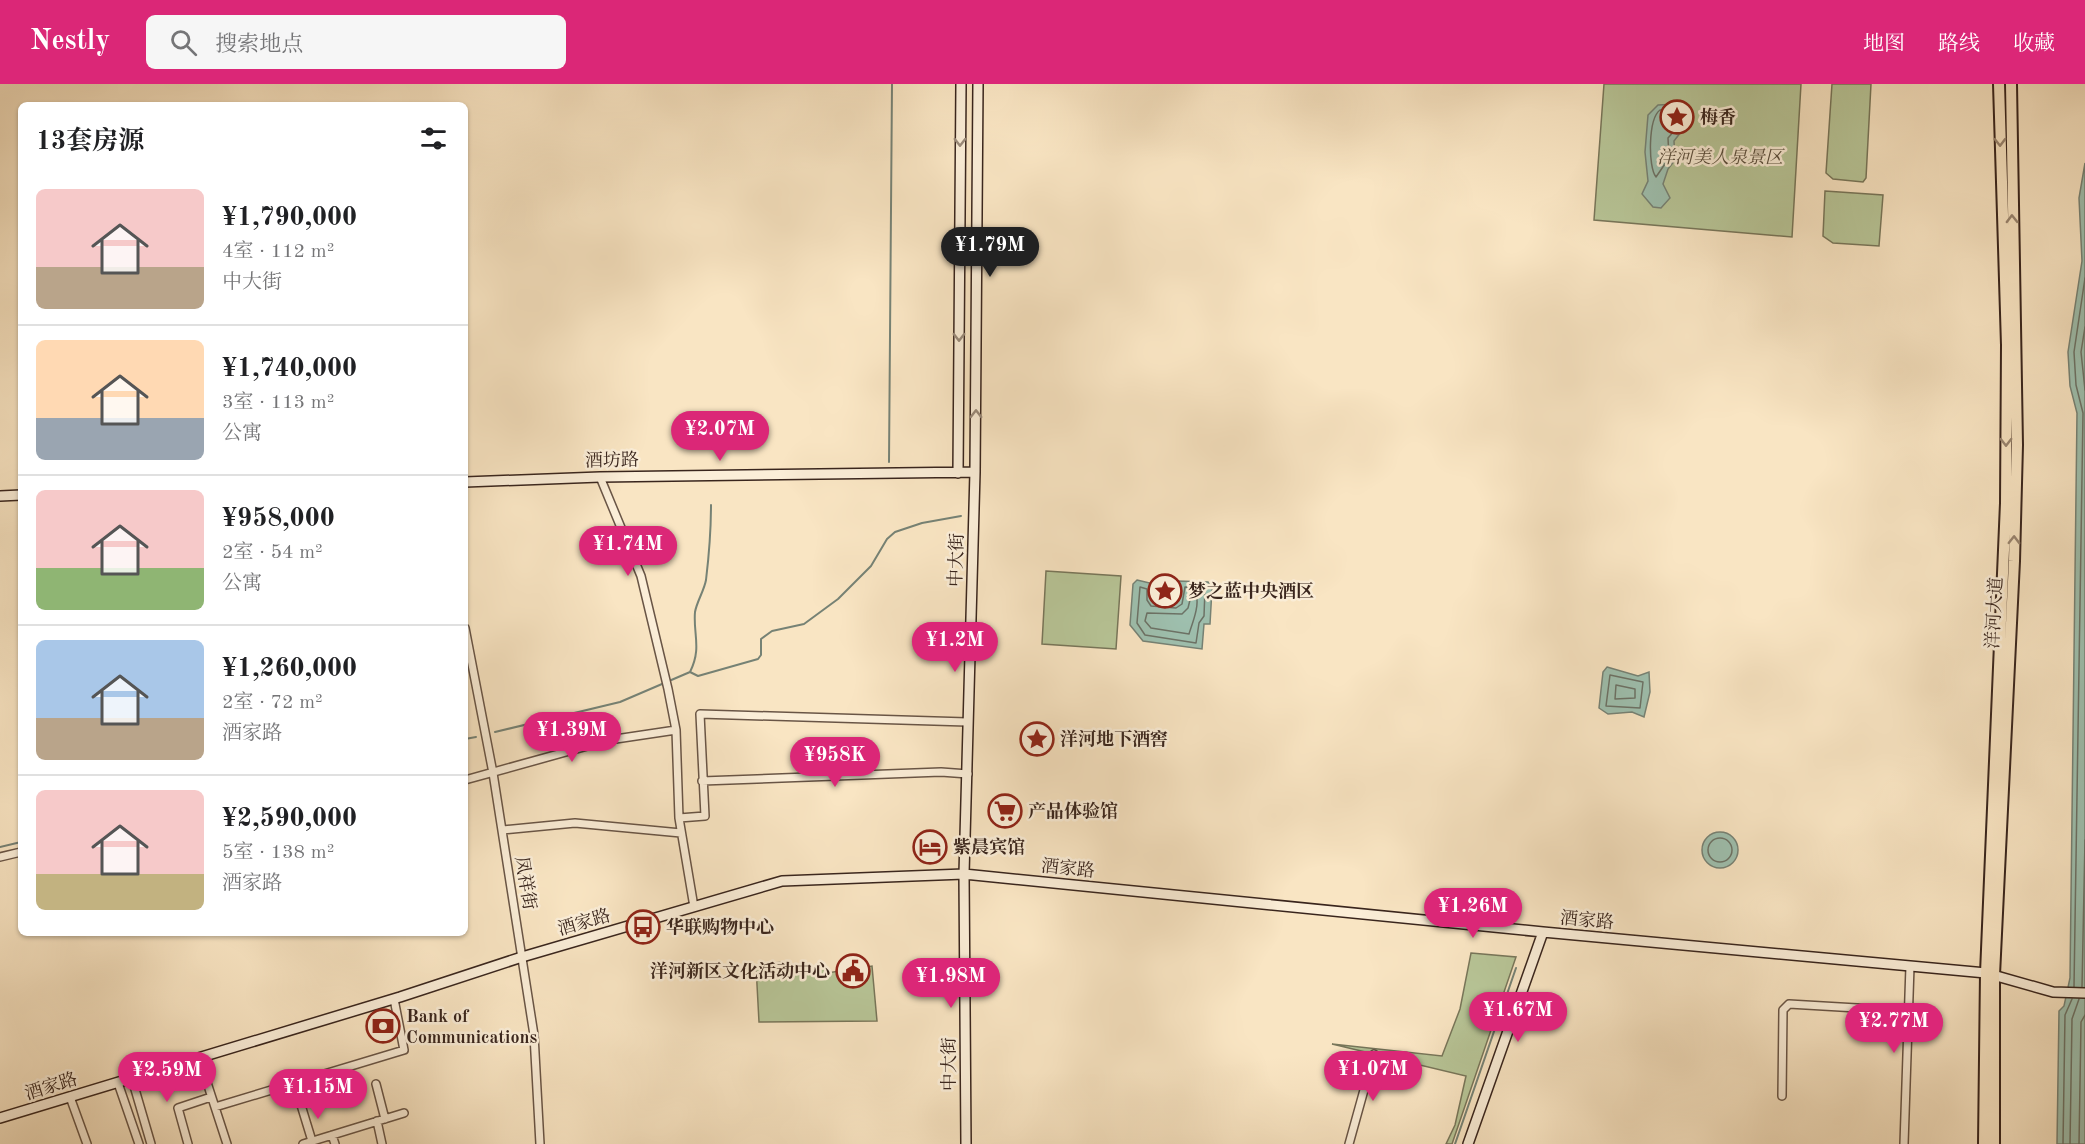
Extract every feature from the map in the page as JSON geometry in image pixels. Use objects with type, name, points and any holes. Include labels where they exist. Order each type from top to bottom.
[{"type":"main road","name":"洋河大道","points":[[1984,1144],[2006,503],[2007,345],[1999,84]]},
{"type":"main road","name":"洋河大道","points":[[1994,1144],[1990,974],[2014,561],[2017,446],[2011,84]]},
{"type":"street","points":[[958,473],[960,84]]},
{"type":"street","name":"中大街","points":[[966,1144],[964,874],[975,472],[978,84]]},
{"type":"street","name":"酒坊路","points":[[468,482],[600,477],[975,472]]},
{"type":"street","points":[[600,477],[641,576],[668,689],[676,730],[679,818],[694,907]]},
{"type":"street","points":[[0,496],[18,495]]},
{"type":"street","name":"凤祥街","points":[[468,643],[503,830],[534,1035],[540,1144]]},
{"type":"street","points":[[679,818],[705,816],[700,714],[967,722]]},
{"type":"street","points":[[468,779],[609,740],[676,730]]},
{"type":"street","points":[[702,781],[941,772],[968,774]]},
{"type":"street","points":[[503,830],[575,823],[605,824],[681,833]]},
{"type":"street","points":[[0,857],[18,853]]},
{"type":"street","name":"酒家路","points":[[0,1118],[394,999],[522,957],[782,881],[964,874],[1990,974],[2053,992],[2085,993]]},
{"type":"street","points":[[1468,1144],[1543,932]]},
{"type":"street","points":[[1904,1144],[1910,966]]},
{"type":"street","points":[[215,1107],[404,1050],[394,999]]},
{"type":"street","points":[[1782,1096],[1784,1010],[1789,1004],[1908,1011]]},
{"type":"street","points":[[1349,1144],[1374,1054]]},
{"type":"street","points":[[199,1058],[227,1144]]},
{"type":"street","points":[[132,1078],[151,1144]]},
{"type":"street","points":[[118,1083],[139,1144]]},
{"type":"street","points":[[376,1084],[385,1119]]},
{"type":"street","points":[[69,1097],[87,1144]]},
{"type":"street","points":[[188,1144],[178,1108],[211,1097]]},
{"type":"street","points":[[301,1105],[312,1141]]},
{"type":"street","points":[[303,1144],[404,1113]]},
{"type":"street","points":[[377,1121],[382,1144]]},
{"type":"street","points":[[332,1135],[334,1144]]},
{"type":"green space","name":"洋河美人泉景区","points":[[1604,84],[1801,84],[1792,237],[1594,220]]},
{"type":"green space","points":[[1832,84],[1871,84],[1866,178],[1863,182],[1833,179],[1826,173]]},
{"type":"green space","points":[[1825,191],[1883,195],[1879,246],[1833,243],[1823,236]]},
{"type":"green space","points":[[1046,571],[1121,576],[1116,649],[1042,644]]},
{"type":"green space","points":[[1471,953],[1516,957],[1452,1144],[1446,1144],[1455,1125],[1466,1076],[1332,1044],[1442,1056],[1460,1009]]},
{"type":"green space","points":[[780,962],[782,973],[825,967],[827,973],[872,966],[877,1021],[759,1022],[756,966]]},
{"type":"water","points":[[1678,104],[1684,109],[1687,124],[1674,141],[1675,160],[1668,169],[1663,184],[1670,198],[1661,208],[1653,207],[1642,194],[1648,181],[1645,152],[1648,115],[1658,105]]},
{"type":"water","points":[[2085,163],[2085,1144],[2057,1144],[2059,1011],[2064,1006],[2070,978],[2077,413],[2070,386],[2068,352],[2082,261],[2079,198]]},
{"type":"water","points":[[1137,580],[1154,584],[1153,601],[1176,602],[1178,581],[1208,582],[1212,589],[1210,624],[1204,624],[1202,649],[1143,641],[1130,625],[1133,584]]},
{"type":"water","points":[[1607,667],[1638,676],[1649,672],[1650,692],[1644,717],[1632,712],[1608,714],[1599,708],[1603,672]]},
{"type":"water","points":[[1720,832],[1733,837],[1738,850],[1733,863],[1720,868],[1707,863],[1702,850],[1707,837]]},
{"type":"waterway","points":[[889,462],[892,84]]},
{"type":"waterway","points":[[495,732],[620,702],[690,672],[696,656],[695,612],[706,580],[711,505]]},
{"type":"waterway","points":[[690,672],[698,676],[758,659],[761,655],[761,639],[772,631],[804,624],[838,599],[871,566],[887,539],[895,532],[922,523],[961,516]]},
{"type":"waterway","points":[[468,738],[476,737]]},
{"type":"waterway","points":[[0,847],[18,843]]},
{"type":"waterway","points":[[1455,1144],[1516,968]]},
{"type":"place","name":"梅香","points":[[1677,117]]},
{"type":"place","name":"梦之蓝中央酒区","points":[[1165,591]]},
{"type":"place","name":"洋河地下酒窖","points":[[1037,739]]},
{"type":"place","name":"产品体验馆","points":[[1005,811]]},
{"type":"place","name":"紫晨宾馆","points":[[930,847]]},
{"type":"place","name":"华联购物中心","points":[[643,927]]},
{"type":"place","name":"洋河新区文化活动中心","points":[[853,971]]},
{"type":"place","name":"Bank of Communications","points":[[383,1026]]}]
